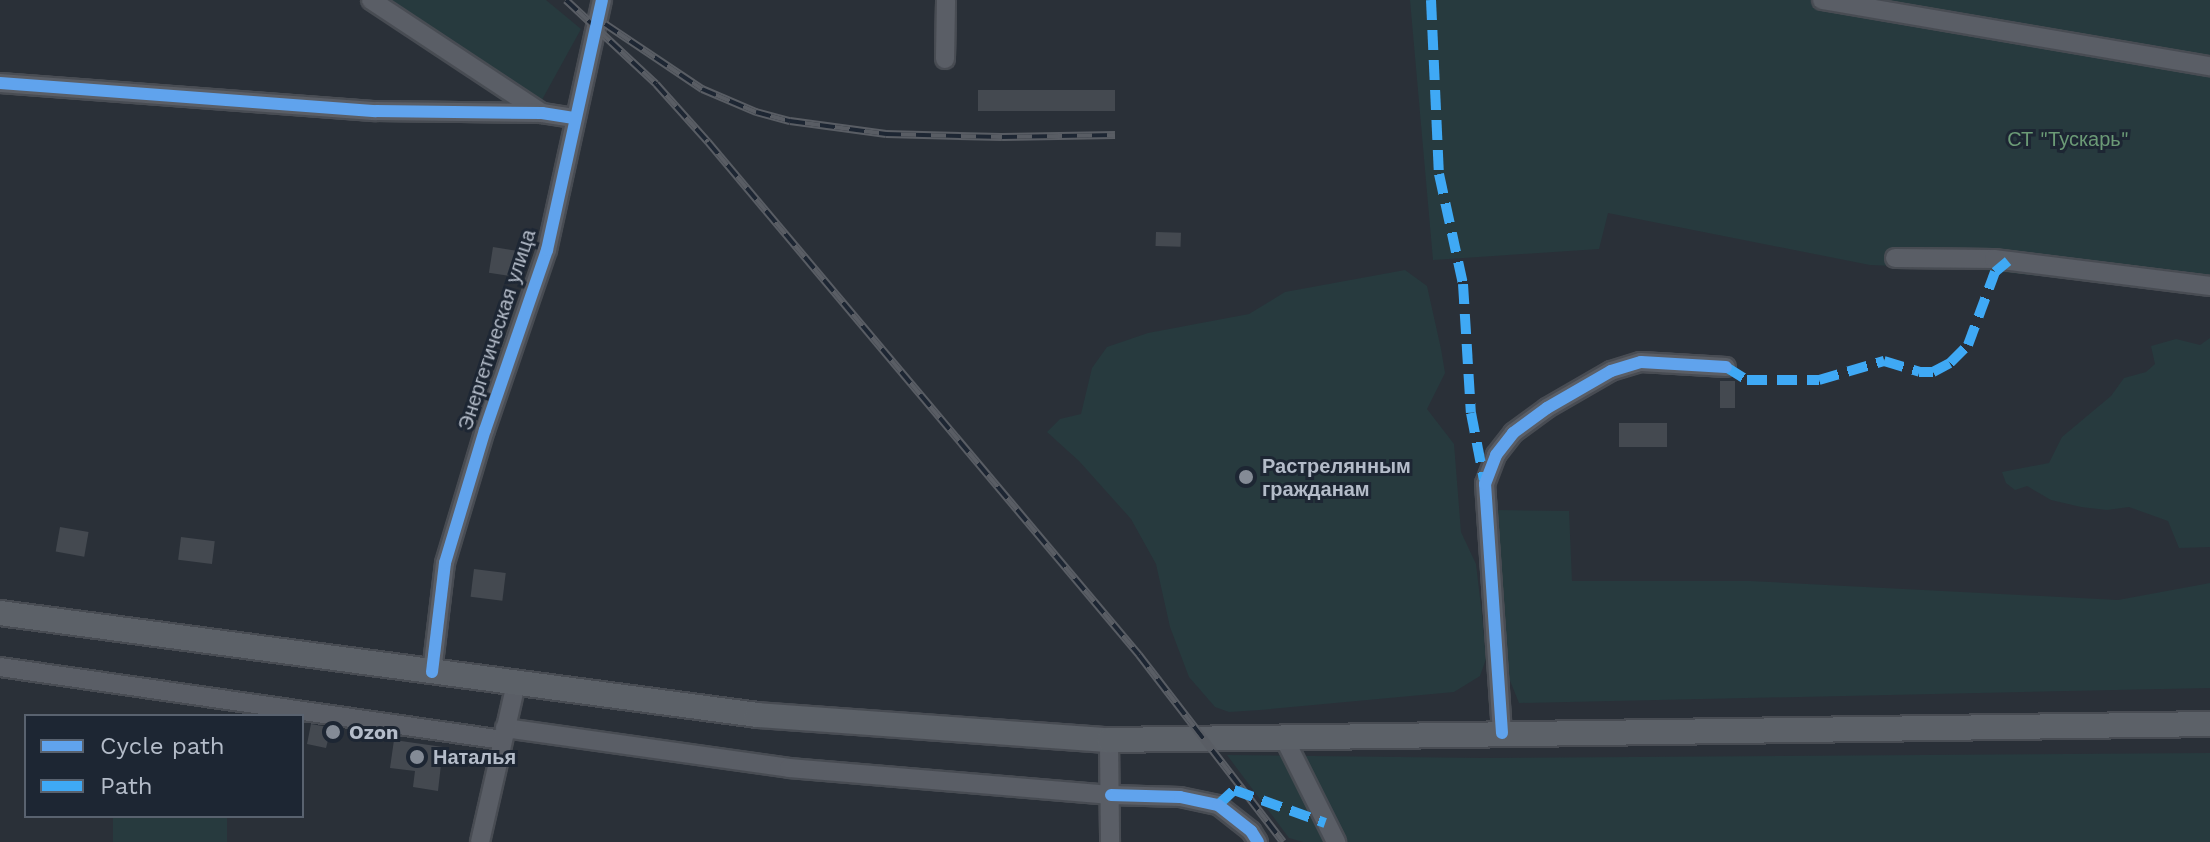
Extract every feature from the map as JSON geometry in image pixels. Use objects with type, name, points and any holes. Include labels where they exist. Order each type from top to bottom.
[{"type":"main road","points":[[0,613],[757,715],[1109,740],[2210,724]]},
{"type":"street","points":[[371,0],[542,113]]},
{"type":"street","name":"Энергетическая улица","points":[[432,672],[445,563],[485,430],[547,250],[602,0]]},
{"type":"street","points":[[945,59],[946,0]]},
{"type":"street","points":[[1822,0],[2210,66]]},
{"type":"street","points":[[0,83],[376,111],[542,113],[574,118]]},
{"type":"street","points":[[1895,258],[1994,259],[2210,286]]},
{"type":"street","points":[[1502,733],[1485,484],[1496,455],[1513,433],[1547,408],[1611,371],[1641,362],[1726,367]]},
{"type":"street","points":[[0,667],[504,734],[789,768],[1111,795],[1180,797],[1218,805],[1251,831],[1258,842]]},
{"type":"street","points":[[480,842],[516,683]]},
{"type":"street","points":[[1283,736],[1336,842]]},
{"type":"street","points":[[1109,740],[1110,842]]},
{"type":"green space","points":[[371,0],[546,0],[581,29],[538,107]]},
{"type":"green space","name":"СТ \"Тускарь\"","points":[[1410,0],[2210,0],[2210,294],[1973,269],[1870,265],[1608,213],[1599,249],[1433,260]]},
{"type":"green space","points":[[1405,270],[1427,286],[1441,349],[1445,373],[1427,409],[1454,444],[1461,532],[1476,564],[1482,615],[1486,659],[1480,676],[1454,692],[1229,712],[1215,707],[1189,677],[1170,627],[1156,564],[1131,519],[1079,461],[1047,432],[1060,419],[1081,414],[1092,368],[1107,347],[1148,333],[1249,314],[1285,292]]},
{"type":"green space","points":[[2210,338],[2210,547],[2179,548],[2168,521],[2129,507],[2107,510],[2081,507],[2051,500],[2027,486],[2015,490],[2006,483],[2002,472],[2049,463],[2062,437],[2111,396],[2124,378],[2146,372],[2155,364],[2151,346],[2176,339],[2200,345]]},
{"type":"green space","points":[[1496,510],[1569,511],[1572,581],[1750,581],[2118,600],[2210,583],[2210,688],[1519,703],[1509,678]]},
{"type":"green space","points":[[2210,753],[2210,842],[1303,842],[1289,838],[1227,755],[1483,758]]},
{"type":"green space","points":[[113,818],[227,818],[227,842],[113,842]]},
{"type":"building","points":[[978,90],[1115,90],[1115,111],[978,111]]},
{"type":"building","points":[[1156,232],[1181,233],[1180,247],[1156,246]]},
{"type":"building","points":[[493,247],[517,251],[513,276],[489,273]]},
{"type":"building","points":[[1720,381],[1735,381],[1735,408],[1720,408]]},
{"type":"building","points":[[1619,423],[1667,423],[1667,447],[1619,447]]},
{"type":"building","points":[[60,527],[89,532],[84,557],[56,552]]},
{"type":"building","points":[[181,537],[215,541],[212,564],[178,560]]},
{"type":"building","points":[[474,569],[506,573],[502,601],[471,597]]},
{"type":"building","points":[[311,724],[339,729],[337,742],[328,740],[326,748],[307,744]]},
{"type":"building","name":"Наталья","points":[[394,740],[443,747],[438,791],[413,787],[415,771],[390,768]]},
{"type":"railway","points":[[566,0],[656,84],[708,142],[1139,655],[1283,842]]},
{"type":"railway","points":[[605,24],[702,89],[756,112],[790,121],[886,134],[1002,137],[1115,135]]},
{"type":"marked path","points":[[1431,0],[1439,174],[1463,284],[1471,413],[1484,480]]},
{"type":"marked path","points":[[1726,367],[1747,380],[1819,380],[1884,361],[1919,372],[1933,372],[1950,363],[1968,345],[1995,272],[2008,261]]},
{"type":"marked path","points":[[1218,805],[1234,790],[1325,823]]},
{"type":"cycle path","points":[[432,672],[445,563],[485,430],[547,250],[602,0]]},
{"type":"cycle path","points":[[0,83],[376,111],[542,113],[574,118]]},
{"type":"cycle path","points":[[1502,733],[1485,484],[1496,455],[1513,433],[1547,408],[1611,371],[1641,362],[1726,367]]},
{"type":"cycle path","points":[[1111,795],[1180,797],[1218,805],[1251,831],[1258,842]]},
{"type":"place","name":"Растрелянным гражданам","points":[[1246,477]]},
{"type":"place","name":"Ozon","points":[[333,732]]},
{"type":"place","name":"Наталья","points":[[417,757]]}]
